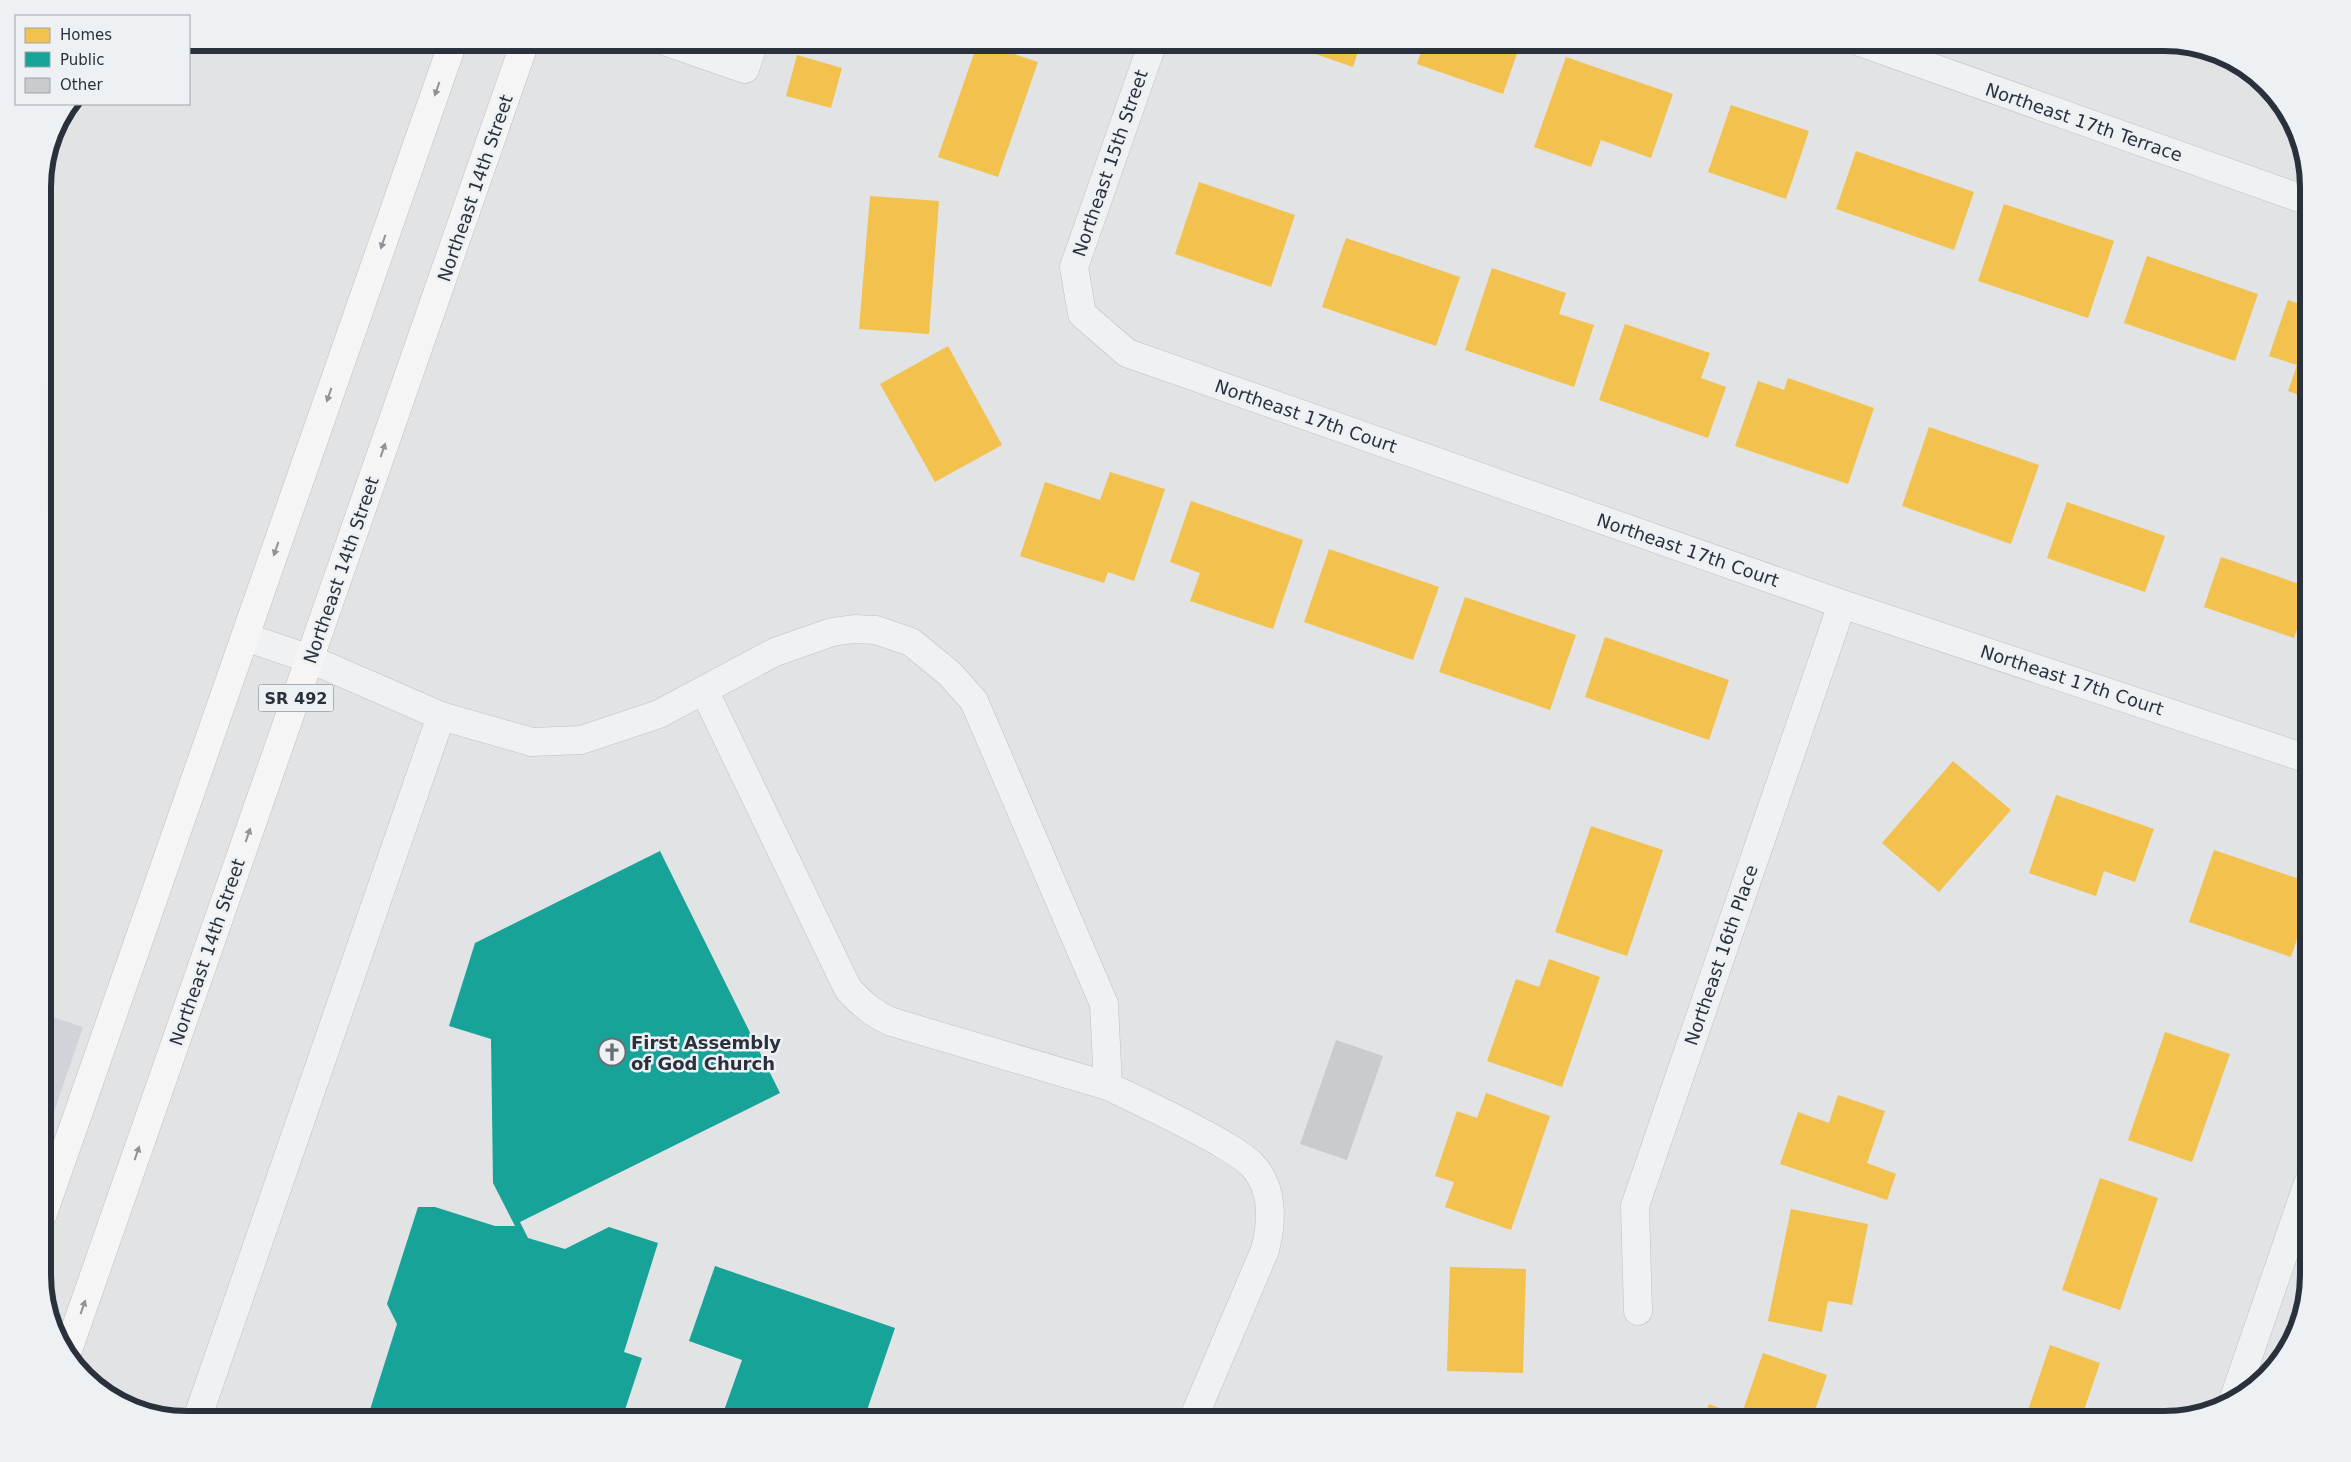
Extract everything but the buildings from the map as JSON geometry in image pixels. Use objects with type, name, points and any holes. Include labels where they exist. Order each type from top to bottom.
[{"type":"main road","points":[[52,1188],[450,51]]},
{"type":"main road","name":"Northeast 14th Street","points":[[70,1344],[523,51]]},
{"type":"street","points":[[693,51],[745,69],[751,51]]},
{"type":"street","name":"Northeast 15th Street","points":[[1082,314],[1074,267],[1150,51]]},
{"type":"street","name":"Northeast 17th Terrace","points":[[1885,51],[2299,198]]},
{"type":"street","name":"Northeast 17th Court","points":[[1082,314],[1126,353],[1842,604],[2300,756]]},
{"type":"street","name":"Northeast 16th Place","points":[[1638,1310],[1635,1206],[1842,604]]},
{"type":"street","points":[[245,637],[310,659],[441,716],[532,742],[581,740],[659,714],[775,652],[832,632],[854,629],[876,630],[911,642],[950,674],[974,701],[1104,1004],[1108,1086]]},
{"type":"street","points":[[704,690],[848,989],[864,1006],[875,1015],[892,1022],[1108,1086],[1199,1130],[1234,1151],[1254,1166],[1270,1204],[1270,1230],[1264,1250],[1197,1411]]},
{"type":"street","points":[[200,1411],[441,716]]},
{"type":"street","points":[[2237,1390],[2300,1206]]},
{"type":"shaded area","points":[[52,1017],[83,1027],[52,1118]]},
{"type":"place","name":"First Assembly of God Church","points":[[612,1052]]}]
